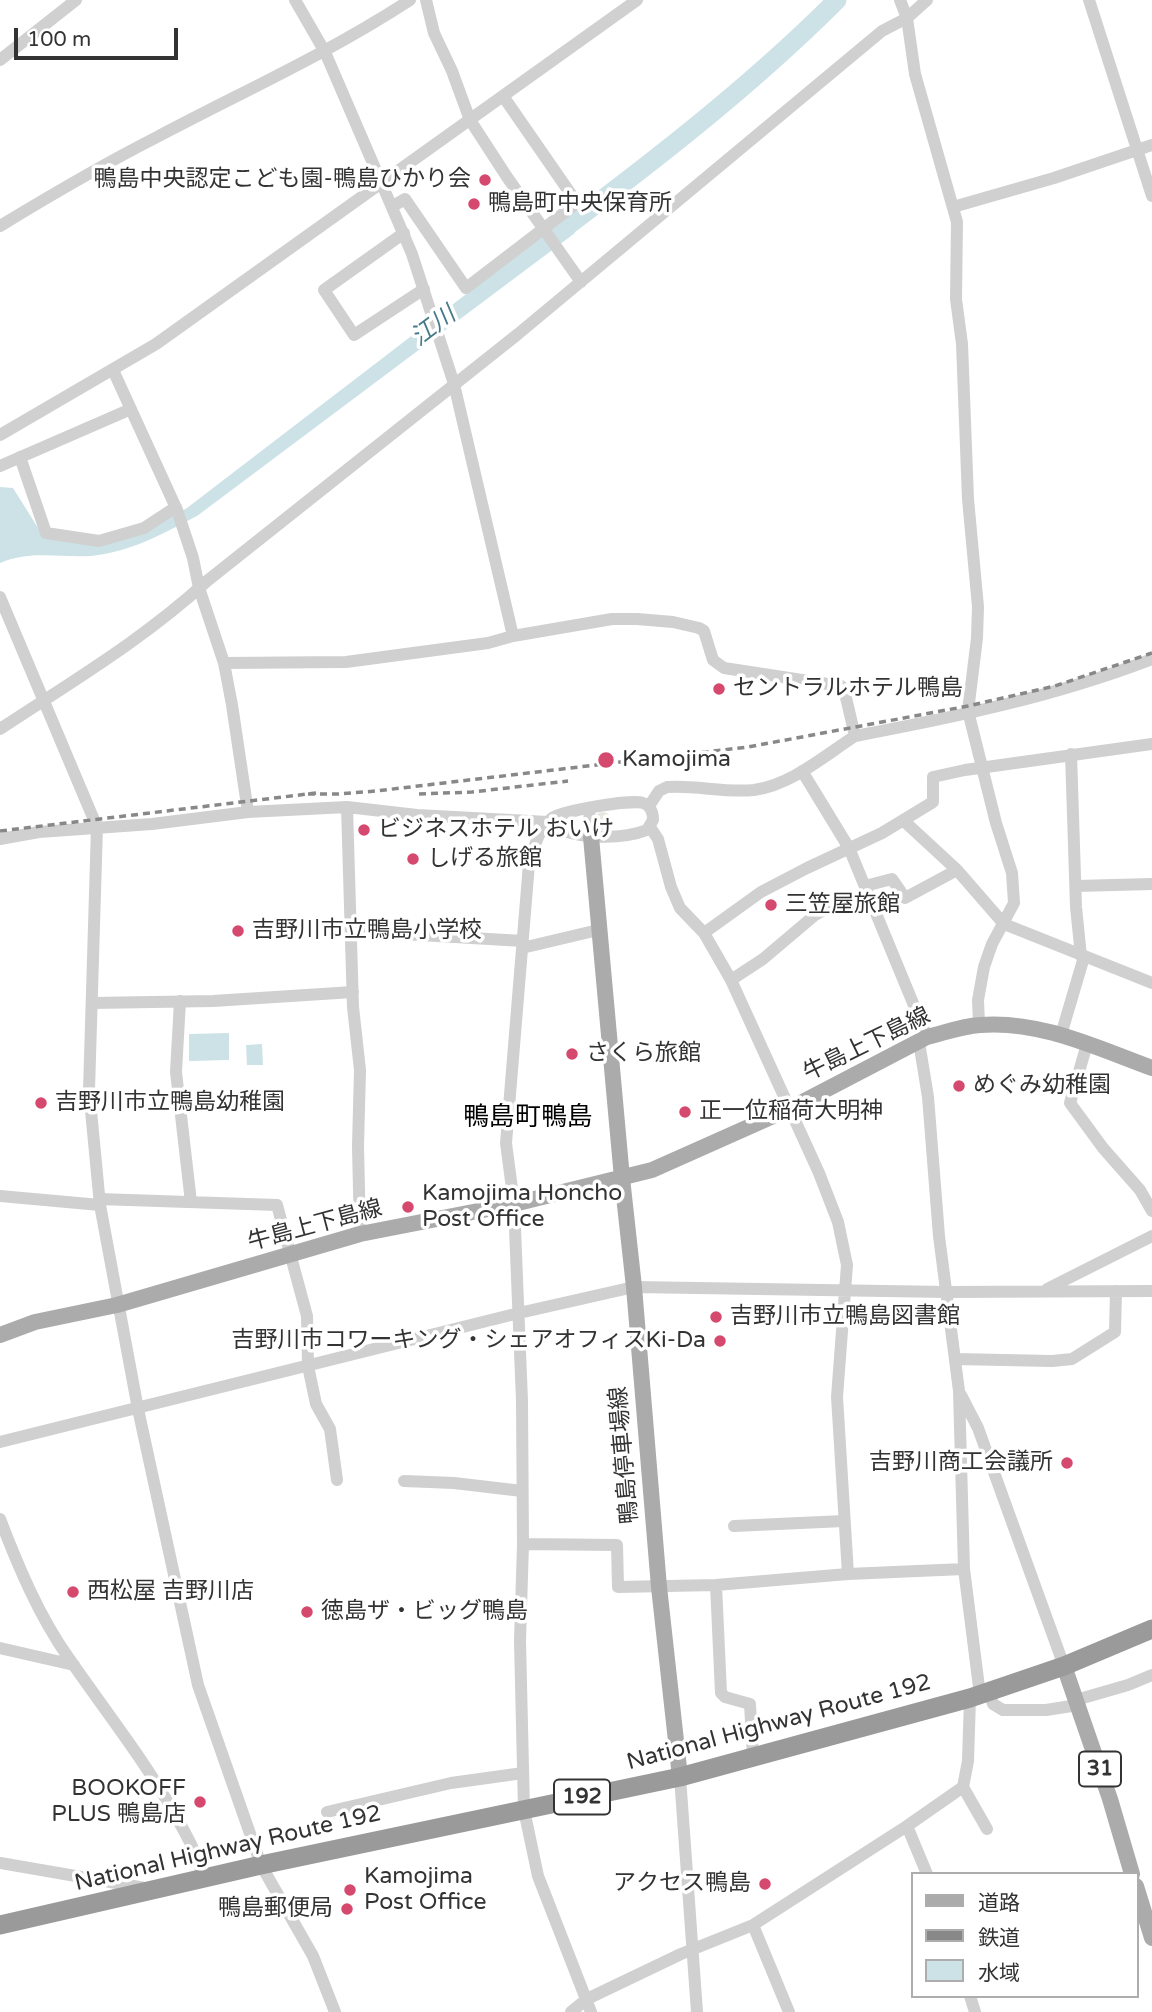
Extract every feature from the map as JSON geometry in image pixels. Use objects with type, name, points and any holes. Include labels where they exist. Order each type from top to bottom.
[{"type":"highway","name":"National Highway Route 192","points":[[0,1925],[261,1865],[680,1777],[980,1695],[1064,1666],[1152,1629]]},
{"type":"main road","name":"鴨島停車場線","points":[[591,837],[634,1287],[659,1587],[680,1777]]},
{"type":"main road","name":"牛島上下島線","points":[[0,1335],[35,1322],[117,1305],[360,1234],[514,1204],[652,1170],[789,1109],[923,1040],[979,1024],[1015,1025],[1061,1035],[1152,1068]]},
{"type":"main road","name":"31","points":[[1064,1666],[1131,1872]]},
{"type":"main road","points":[[1138,1892],[1152,1938]]},
{"type":"street","points":[[0,60],[76,0]]},
{"type":"street","points":[[295,0],[325,52],[383,182],[424,289],[454,384],[513,636]]},
{"type":"street","points":[[0,226],[157,137],[325,52],[410,0]]},
{"type":"street","points":[[426,0],[434,33],[452,71],[470,120],[581,282]]},
{"type":"street","points":[[0,435],[156,344],[637,0]]},
{"type":"street","points":[[900,0],[907,18],[915,74],[957,222],[956,299],[962,344],[968,499],[978,607],[969,715],[996,822],[1013,873],[1014,902],[992,944],[984,967],[978,1000],[979,1024]]},
{"type":"street","points":[[0,729],[111,658],[581,282],[844,61],[882,31],[907,18],[927,0]]},
{"type":"street","points":[[1089,0],[1152,196]]},
{"type":"street","points":[[393,206],[405,199],[466,288],[577,203],[503,96]]},
{"type":"street","points":[[953,207],[1054,178],[1152,145]]},
{"type":"street","points":[[404,233],[324,290],[354,335],[424,289]]},
{"type":"street","points":[[113,370],[176,509],[193,558],[199,588],[224,663],[248,812]]},
{"type":"street","points":[[0,466],[131,408]]},
{"type":"street","points":[[20,457],[46,533],[99,541],[144,528],[176,509]]},
{"type":"street","points":[[0,597],[97,827],[89,1090],[99,1202],[138,1409],[198,1685],[261,1865],[313,1955],[335,2012]]},
{"type":"street","points":[[224,663],[346,662],[488,643],[513,636],[612,619],[694,625],[704,631],[713,660],[724,668],[841,686],[855,736]]},
{"type":"street","points":[[649,806],[659,791],[667,787],[754,790],[777,784],[855,736],[969,715],[1096,681],[1152,659]]},
{"type":"street","points":[[704,933],[761,892],[904,821],[933,802],[933,777],[1071,754],[1152,744]]},
{"type":"street","points":[[1061,1035],[1083,956],[1076,886],[1071,754]]},
{"type":"street","points":[[802,771],[849,848],[923,1040],[939,1236],[959,1391],[964,1569],[980,1695],[963,1787],[987,1829]]},
{"type":"street","points":[[0,839],[39,832],[152,824],[248,812],[347,807],[417,815],[548,822],[555,827],[591,837],[642,832],[650,827],[654,817],[649,806],[638,802],[589,808],[554,816],[548,822],[539,835],[529,864],[506,1143],[514,1204],[519,1313],[523,1544],[520,1641],[524,1810],[538,1876],[589,2006]]},
{"type":"street","points":[[347,807],[353,992],[360,1070],[360,1234]]},
{"type":"street","points":[[589,808],[591,837]]},
{"type":"street","points":[[904,821],[957,870],[1004,924],[1152,983]]},
{"type":"street","points":[[650,827],[658,839],[671,887],[680,908],[704,933],[731,980],[838,1222],[847,1265],[837,1397],[848,1574]]},
{"type":"street","points":[[731,980],[763,960],[815,915],[832,905],[892,880],[905,898],[957,870]]},
{"type":"street","points":[[1076,886],[1152,884]]},
{"type":"street","points":[[351,931],[523,945],[598,930]]},
{"type":"street","points":[[92,1003],[353,992]]},
{"type":"street","points":[[180,1001],[176,1072],[191,1202]]},
{"type":"street","points":[[1087,1044],[1070,1103],[1102,1148],[1140,1191],[1152,1211]]},
{"type":"street","points":[[0,1196],[99,1202],[277,1205],[307,1316],[308,1366],[316,1404],[330,1429],[337,1480]]},
{"type":"street","points":[[1044,1291],[1152,1236]]},
{"type":"street","points":[[0,1442],[634,1287],[947,1292],[1152,1291]]},
{"type":"street","points":[[955,1359],[1072,1359],[1115,1332],[1116,1291]]},
{"type":"street","points":[[959,1391],[978,1428],[1064,1666]]},
{"type":"street","points":[[404,1481],[454,1483],[522,1491]]},
{"type":"street","points":[[0,1519],[31,1593],[74,1665],[133,1745],[155,1780],[197,1854],[204,1879]]},
{"type":"street","points":[[733,1526],[844,1521]]},
{"type":"street","points":[[523,1544],[617,1545],[618,1587],[716,1585],[848,1574],[964,1569]]},
{"type":"street","points":[[716,1585],[721,1693],[725,1697],[750,1704],[753,1757]]},
{"type":"street","points":[[0,1648],[74,1665]]},
{"type":"street","points":[[980,1695],[1003,1710],[1046,1710],[1077,1703],[1152,1675]]},
{"type":"street","points":[[327,1812],[451,1783],[523,1773]]},
{"type":"street","points":[[680,1777],[696,2012]]},
{"type":"street","points":[[571,2012],[589,2006],[692,1950],[753,1925],[963,1787]]},
{"type":"street","points":[[907,1826],[926,1872]]},
{"type":"street","points":[[0,1863],[156,1890]]},
{"type":"street","points":[[753,1925],[789,2012]]},
{"type":"shaded area","points":[[603,812],[609,815],[612,821],[609,827],[603,830],[597,827],[594,821],[597,815]]},
{"type":"water","points":[[568,216],[575,233],[197,516],[120,551],[91,556],[23,557],[0,563],[0,487],[13,488],[45,539],[140,534],[187,508]]},
{"type":"water","points":[[229,1033],[229,1060],[189,1061],[189,1034]]},
{"type":"water","points":[[262,1044],[263,1065],[247,1065],[246,1045]]},
{"type":"waterway","name":"江川","points":[[550,239],[734,95],[837,0]]},
{"type":"railway","points":[[308,794],[376,791],[748,747],[968,706],[1055,686],[1152,653]]},
{"type":"railway","points":[[419,794],[472,792],[568,781]]},
{"type":"railway","points":[[0,831],[316,793]]},
{"type":"place","name":"鴨島中央認定こども園-鴨島ひかり会","points":[[485,180]]},
{"type":"place","name":"鴨島町中央保育所","points":[[474,204]]},
{"type":"place","name":"セントラルホテル鴨島","points":[[719,689]]},
{"type":"place","name":"Kamojima","points":[[606,760]]},
{"type":"place","name":"ビジネスホテル おいけ","points":[[364,830]]},
{"type":"place","name":"しげる旅館","points":[[413,859]]},
{"type":"place","name":"三笠屋旅館","points":[[771,905]]},
{"type":"place","name":"吉野川市立鴨島小学校","points":[[238,931]]},
{"type":"place","name":"さくら旅館","points":[[572,1054]]},
{"type":"place","name":"めぐみ幼稚園","points":[[959,1086]]},
{"type":"place","name":"吉野川市立鴨島幼稚園","points":[[41,1103]]},
{"type":"place","name":"正一位稲荷大明神","points":[[685,1112]]},
{"type":"place","name":"Kamojima Honcho Post Office","points":[[408,1207]]},
{"type":"place","name":"吉野川市立鴨島図書館","points":[[716,1317]]},
{"type":"place","name":"吉野川市コワーキング・シェアオフィスKi-Da","points":[[720,1341]]},
{"type":"place","name":"吉野川商工会議所","points":[[1067,1463]]},
{"type":"place","name":"西松屋 吉野川店","points":[[73,1592]]},
{"type":"place","name":"徳島ザ・ビッグ鴨島","points":[[307,1612]]},
{"type":"place","name":"BOOKOFF PLUS 鴨島店","points":[[200,1802]]},
{"type":"place","name":"アクセス鴨島","points":[[765,1884]]},
{"type":"place","name":"Kamojima Post Office","points":[[350,1890]]},
{"type":"place","name":"鴨島郵便局","points":[[347,1909]]},
{"type":"district","name":"鴨島町鴨島","points":[[528,1118]]}]
